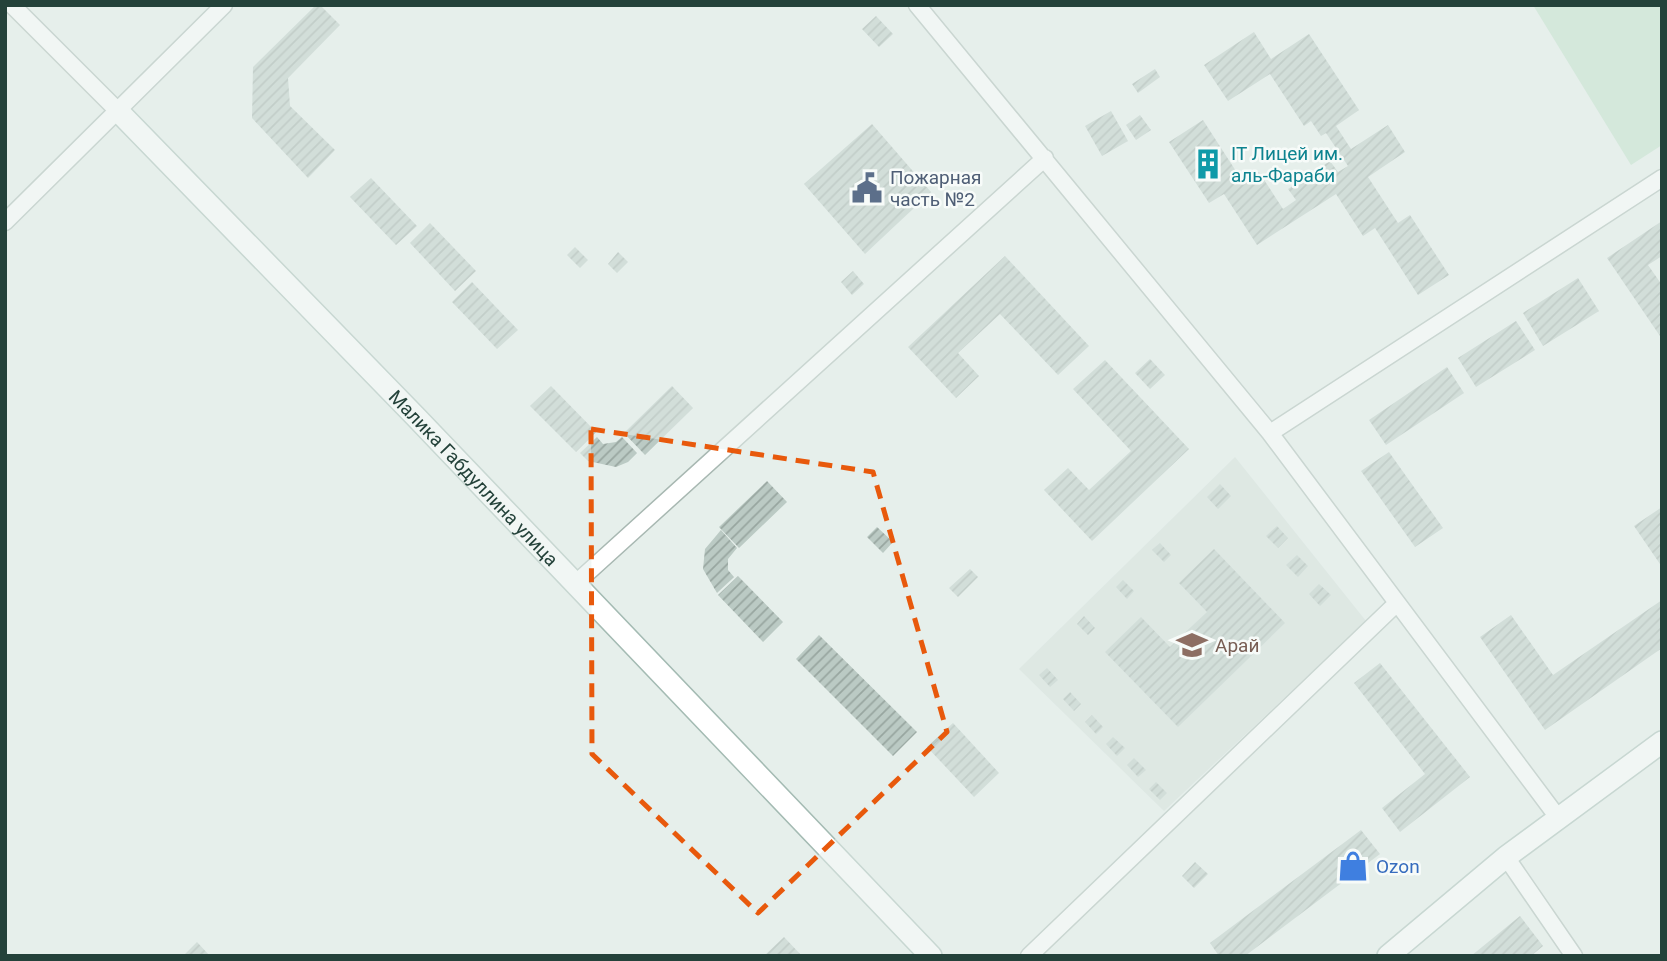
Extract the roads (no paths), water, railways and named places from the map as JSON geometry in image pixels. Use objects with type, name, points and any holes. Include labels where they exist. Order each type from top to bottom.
[{"type":"street","name":"Малика Габдуллина улица","points":[[12,5],[118,111],[931,956]]},
{"type":"street","points":[[5,222],[224,5]]},
{"type":"street","points":[[917,5],[1270,433],[1559,819]]},
{"type":"street","points":[[575,584],[1045,158]]},
{"type":"street","points":[[1270,433],[1662,178]]},
{"type":"street","points":[[1030,956],[1396,604]]},
{"type":"street","points":[[1388,956],[1506,857],[1662,742]]},
{"type":"street","points":[[1506,857],[1574,956]]},
{"type":"place","name":"IT Лицей им. аль-Фараби","points":[[1208,164]]},
{"type":"place","name":"Пожарная часть №2","points":[[867,188]]},
{"type":"place","name":"Арай","points":[[1192,645]]},
{"type":"place","name":"Ozon","points":[[1353,866]]}]
